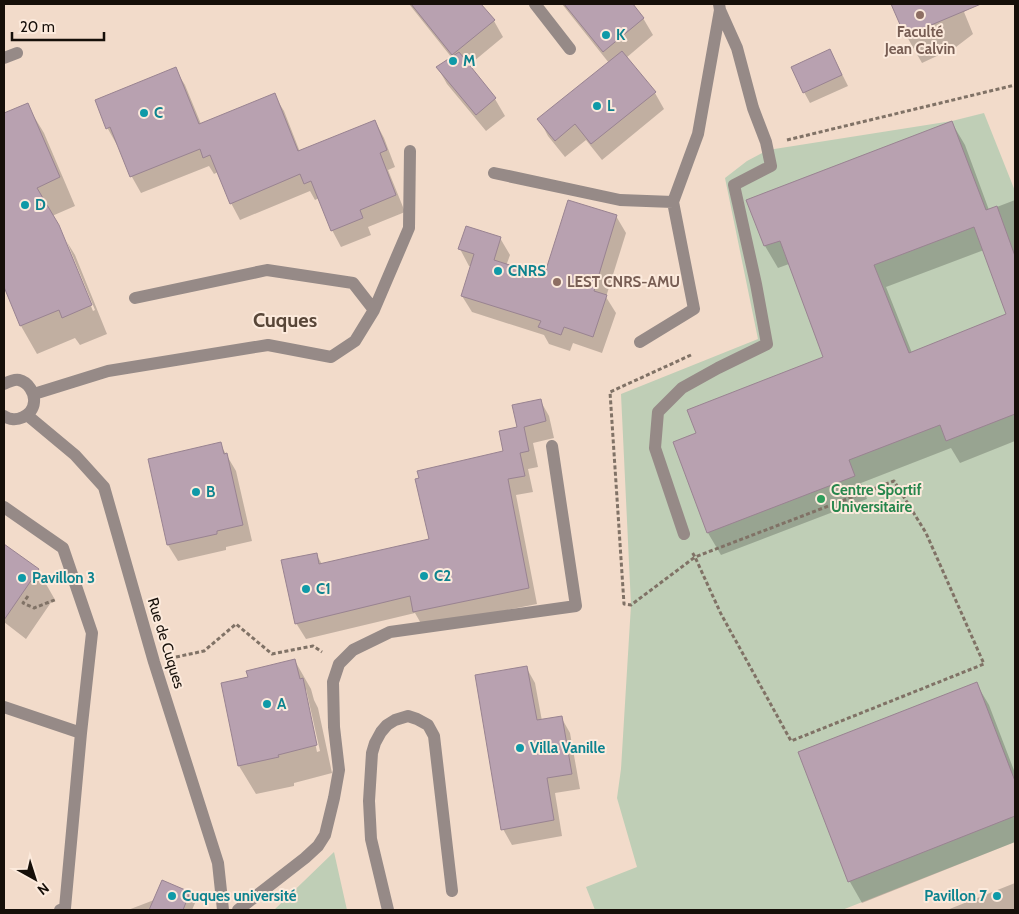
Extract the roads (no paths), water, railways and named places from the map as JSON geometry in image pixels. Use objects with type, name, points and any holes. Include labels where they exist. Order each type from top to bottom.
[{"type":"street","points":[[534,4],[570,49]]},
{"type":"street","points":[[684,534],[656,448],[658,412],[682,388],[766,344],[756,284],[734,185],[771,166],[766,142],[753,108],[737,48],[719,7]]},
{"type":"street","points":[[640,342],[694,309],[673,202],[698,134],[719,7]]},
{"type":"street","points":[[4,58],[17,53]]},
{"type":"street","points":[[34,394],[108,371],[268,345],[331,357],[356,341],[374,310],[409,228],[410,151]]},
{"type":"street","points":[[494,173],[620,200],[673,202]]},
{"type":"street","points":[[135,298],[267,270],[353,283],[374,310]]},
{"type":"street","points":[[4,384],[19,380],[28,385],[34,394],[34,403],[27,416],[18,419],[4,416]]},
{"type":"street","name":"Rue de Cuques","points":[[27,416],[75,454],[104,487],[154,662],[218,863],[223,910]]},
{"type":"street","points":[[238,910],[305,858],[318,846],[325,835],[339,770],[334,727],[333,682],[339,664],[353,650],[390,632],[576,606],[552,446]]},
{"type":"street","points":[[4,507],[63,548],[92,633],[65,908],[60,910]]},
{"type":"street","points":[[4,707],[81,733]]},
{"type":"street","points":[[388,910],[370,839],[369,801],[372,753],[375,743],[387,725],[408,716],[428,725],[434,736],[452,891]]},
{"type":"place","name":"Faculté Jean Calvin","points":[[920,15]]},
{"type":"place","name":"K","points":[[606,35]]},
{"type":"place","name":"M","points":[[453,61]]},
{"type":"place","name":"L","points":[[597,106]]},
{"type":"place","name":"C","points":[[144,113]]},
{"type":"place","name":"D","points":[[25,205]]},
{"type":"place","name":"CNRS","points":[[498,271]]},
{"type":"place","name":"LEST CNRS-AMU","points":[[557,282]]},
{"type":"place","name":"B","points":[[196,492]]},
{"type":"place","name":"Centre Sportif Universitaire","points":[[821,499]]},
{"type":"place","name":"C2","points":[[424,576]]},
{"type":"place","name":"Pavillon 3","points":[[22,578]]},
{"type":"place","name":"C1","points":[[306,589]]},
{"type":"place","name":"A","points":[[267,704]]},
{"type":"place","name":"Villa Vanille","points":[[520,748]]},
{"type":"place","name":"Cuques université","points":[[172,896]]},
{"type":"place","name":"Pavillon 7","points":[[997,896]]},
{"type":"district","name":"Cuques","points":[[285,320]]}]
